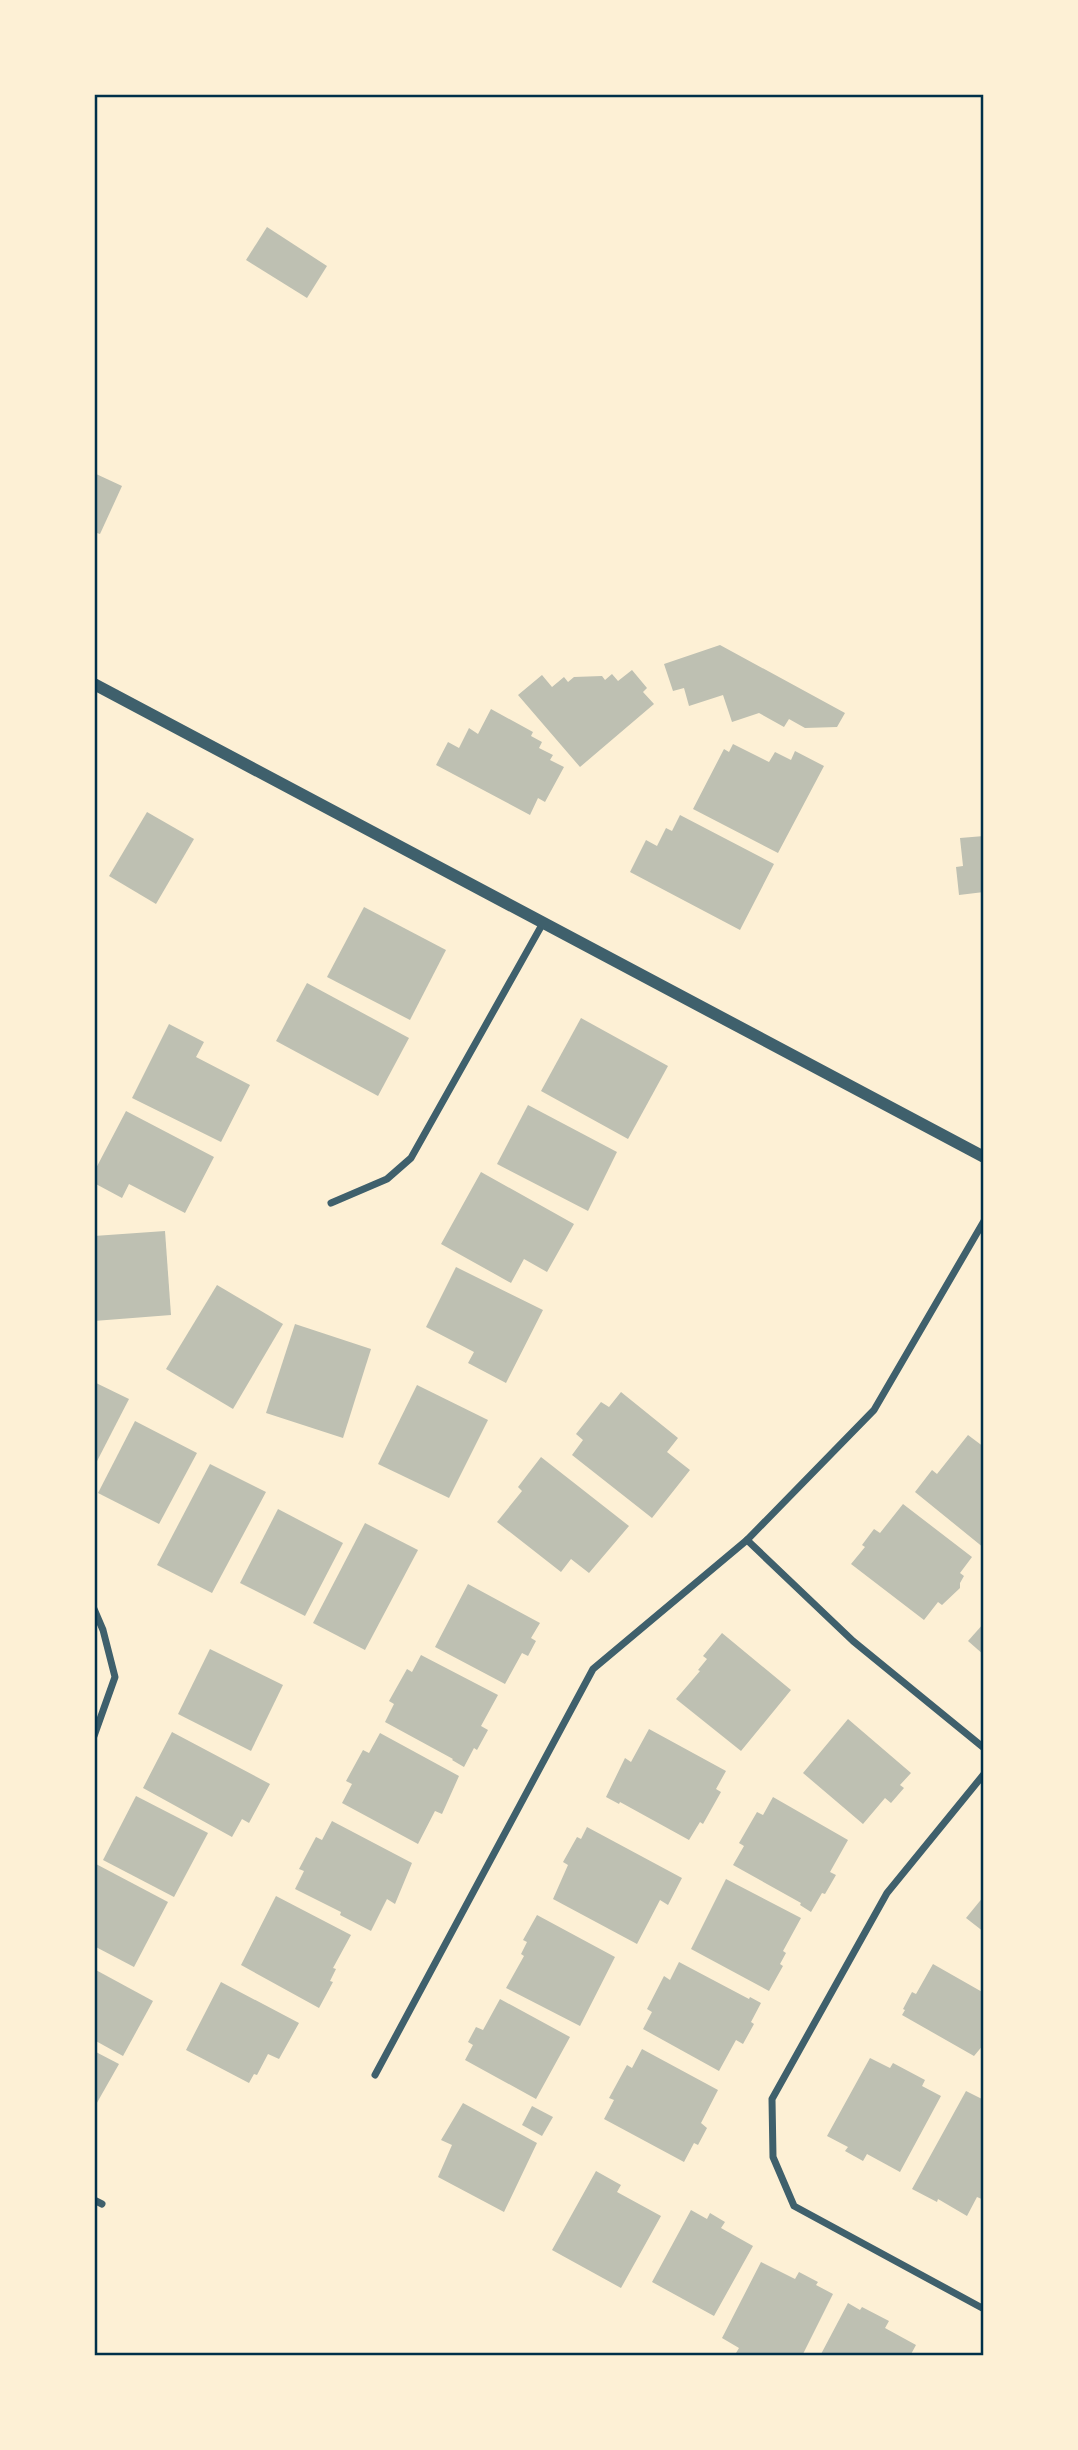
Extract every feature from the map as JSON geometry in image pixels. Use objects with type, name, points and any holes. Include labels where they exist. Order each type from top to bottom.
[{"type":"street","points":[[94,684],[984,1157]]},
{"type":"street","points":[[331,1203],[387,1179],[411,1158],[543,923]]},
{"type":"street","points":[[375,2075],[593,1669],[747,1541],[874,1410],[984,1221]]},
{"type":"street","points":[[747,1541],[853,1641],[984,1748]]},
{"type":"street","points":[[94,1609],[103,1630],[115,1677],[94,1736]]},
{"type":"street","points":[[984,1774],[887,1893],[772,2099],[773,2157],[794,2206],[984,2309]]},
{"type":"building","points":[[267,227],[327,266],[307,298],[246,260]]},
{"type":"building","points":[[94,473],[122,486],[100,534],[94,532]]},
{"type":"building","points":[[720,645],[845,713],[837,727],[805,728],[789,719],[784,727],[759,713],[732,722],[723,695],[689,706],[684,688],[673,691],[664,664]]},
{"type":"building","points":[[632,670],[647,688],[643,692],[654,704],[580,767],[518,695],[542,675],[552,687],[564,677],[568,682],[574,677],[602,676],[605,680],[612,674],[618,681]]},
{"type":"building","points":[[491,709],[533,732],[531,736],[542,742],[539,748],[553,755],[550,760],[564,767],[545,802],[538,798],[530,815],[436,765],[448,742],[459,748],[469,728],[478,734]]},
{"type":"building","points":[[733,744],[769,762],[775,752],[791,760],[795,751],[824,766],[778,853],[693,809],[724,749],[729,752]]},
{"type":"building","points":[[147,812],[194,839],[156,904],[109,876]]},
{"type":"building","points":[[680,815],[774,864],[740,930],[630,872],[646,840],[657,846],[666,828],[672,831]]},
{"type":"building","points":[[984,836],[984,892],[959,895],[956,867],[963,866],[960,838]]},
{"type":"building","points":[[364,907],[446,950],[410,1020],[327,977]]},
{"type":"building","points":[[307,983],[409,1038],[378,1096],[276,1041]]},
{"type":"building","points":[[581,1018],[668,1066],[628,1139],[541,1091]]},
{"type":"building","points":[[169,1024],[204,1042],[196,1057],[250,1085],[221,1142],[132,1098]]},
{"type":"building","points":[[528,1105],[617,1152],[588,1211],[497,1164]]},
{"type":"building","points":[[126,1111],[214,1157],[185,1213],[129,1184],[122,1198],[94,1183],[94,1172]]},
{"type":"building","points":[[481,1172],[574,1224],[547,1272],[524,1259],[511,1283],[441,1244]]},
{"type":"building","points":[[165,1231],[171,1315],[94,1321],[94,1236]]},
{"type":"building","points":[[456,1267],[543,1310],[506,1383],[468,1363],[474,1352],[426,1327]]},
{"type":"building","points":[[217,1285],[283,1324],[233,1409],[166,1369]]},
{"type":"building","points":[[295,1324],[371,1349],[343,1438],[266,1413]]},
{"type":"building","points":[[94,1382],[129,1399],[94,1467]]},
{"type":"building","points":[[417,1385],[488,1420],[449,1498],[378,1464]]},
{"type":"building","points":[[621,1392],[678,1438],[667,1452],[690,1470],[652,1518],[572,1455],[583,1440],[576,1434],[601,1402],[609,1407]]},
{"type":"building","points":[[135,1421],[197,1453],[159,1524],[98,1493]]},
{"type":"building","points":[[968,1435],[984,1447],[984,1548],[915,1492],[932,1470],[937,1474]]},
{"type":"building","points":[[541,1457],[629,1526],[589,1573],[571,1559],[561,1572],[497,1522],[522,1491],[518,1487]]},
{"type":"building","points":[[210,1464],[266,1492],[212,1593],[157,1565]]},
{"type":"building","points":[[903,1504],[972,1557],[960,1573],[964,1576],[960,1588],[942,1605],[938,1602],[924,1620],[851,1564],[865,1547],[862,1545],[874,1529],[880,1533]]},
{"type":"building","points":[[278,1509],[343,1543],[305,1616],[240,1583]]},
{"type":"building","points":[[365,1523],[418,1550],[365,1650],[313,1623]]},
{"type":"building","points":[[468,1584],[540,1623],[531,1638],[536,1641],[528,1656],[522,1653],[505,1684],[435,1647]]},
{"type":"building","points":[[984,1623],[984,1655],[968,1641]]},
{"type":"building","points":[[722,1633],[791,1690],[741,1751],[676,1699],[700,1671],[698,1670],[707,1659],[703,1656]]},
{"type":"building","points":[[210,1649],[283,1685],[251,1751],[178,1714]]},
{"type":"building","points":[[421,1655],[498,1695],[481,1726],[488,1730],[464,1767],[385,1722],[394,1704],[389,1701],[407,1669],[412,1672]]},
{"type":"building","points":[[848,1719],[911,1773],[900,1785],[904,1788],[891,1803],[885,1798],[863,1824],[803,1773]]},
{"type":"building","points":[[649,1729],[726,1771],[716,1789],[721,1792],[703,1824],[700,1822],[689,1840],[606,1797],[625,1758],[631,1762]]},
{"type":"building","points":[[172,1732],[270,1784],[249,1823],[242,1819],[232,1837],[143,1788]]},
{"type":"building","points":[[380,1733],[459,1776],[442,1814],[435,1811],[418,1844],[342,1803],[352,1784],[346,1781],[363,1750],[369,1753]]},
{"type":"building","points":[[136,1796],[208,1833],[174,1897],[103,1860]]},
{"type":"building","points":[[773,1797],[848,1840],[830,1872],[836,1875],[811,1912],[800,1905],[801,1903],[733,1865],[744,1846],[739,1843],[757,1812],[763,1815]]},
{"type":"building","points":[[332,1821],[412,1863],[395,1904],[387,1899],[371,1931],[340,1915],[341,1912],[295,1889],[304,1871],[299,1869],[316,1837],[322,1840]]},
{"type":"building","points":[[587,1827],[682,1878],[668,1905],[660,1900],[637,1944],[553,1899],[568,1865],[563,1862],[577,1837],[581,1839]]},
{"type":"building","points":[[96,1864],[168,1902],[134,1967],[94,1946]]},
{"type":"building","points":[[726,1879],[801,1918],[783,1951],[786,1953],[780,1964],[783,1966],[769,1991],[691,1949]]},
{"type":"building","points":[[276,1896],[351,1935],[333,1968],[336,1969],[330,1981],[333,1982],[319,2008],[241,1965]]},
{"type":"building","points":[[984,1896],[984,1932],[966,1918]]},
{"type":"building","points":[[537,1915],[615,1957],[580,2026],[506,1988],[524,1956],[521,1954],[527,1942],[523,1940]]},
{"type":"building","points":[[679,1962],[761,2003],[743,2044],[736,2040],[719,2071],[643,2029],[652,2012],[647,2009],[664,1976],[670,1980]]},
{"type":"building","points":[[933,1964],[984,1993],[984,2044],[974,2056],[902,2015],[912,1992],[916,1994]]},
{"type":"building","points":[[94,1969],[153,2001],[123,2056],[94,2040]]},
{"type":"building","points":[[221,1982],[299,2023],[279,2059],[268,2054],[257,2075],[254,2074],[249,2083],[186,2050]]},
{"type":"building","points":[[500,1999],[570,2037],[536,2099],[465,2060],[473,2045],[468,2042],[476,2027],[483,2030]]},
{"type":"building","points":[[642,2049],[718,2090],[701,2123],[707,2128],[698,2145],[694,2143],[684,2162],[604,2119],[614,2100],[609,2098],[627,2065],[632,2068]]},
{"type":"building","points":[[94,2051],[119,2064],[94,2108]]},
{"type":"building","points":[[870,2058],[890,2068],[893,2063],[925,2080],[922,2086],[941,2096],[900,2172],[867,2154],[863,2161],[845,2151],[848,2147],[827,2136]]},
{"type":"building","points":[[966,2091],[984,2100],[984,2200],[977,2197],[967,2216],[938,2199],[937,2202],[912,2189]]},
{"type":"building","points":[[463,2103],[537,2143],[504,2212],[438,2177],[452,2145],[441,2140]]},
{"type":"building","points":[[532,2106],[553,2117],[542,2136],[522,2125]]},
{"type":"building","points":[[596,2171],[621,2185],[617,2192],[661,2216],[621,2288],[552,2250]]},
{"type":"building","points":[[691,2210],[707,2219],[710,2213],[725,2222],[721,2228],[753,2246],[714,2316],[652,2282]]},
{"type":"building","points":[[761,2262],[795,2279],[799,2272],[833,2294],[802,2356],[742,2356],[736,2353],[739,2348],[722,2338]]},
{"type":"building","points":[[848,2303],[889,2321],[885,2328],[916,2345],[910,2356],[820,2356]]}]
